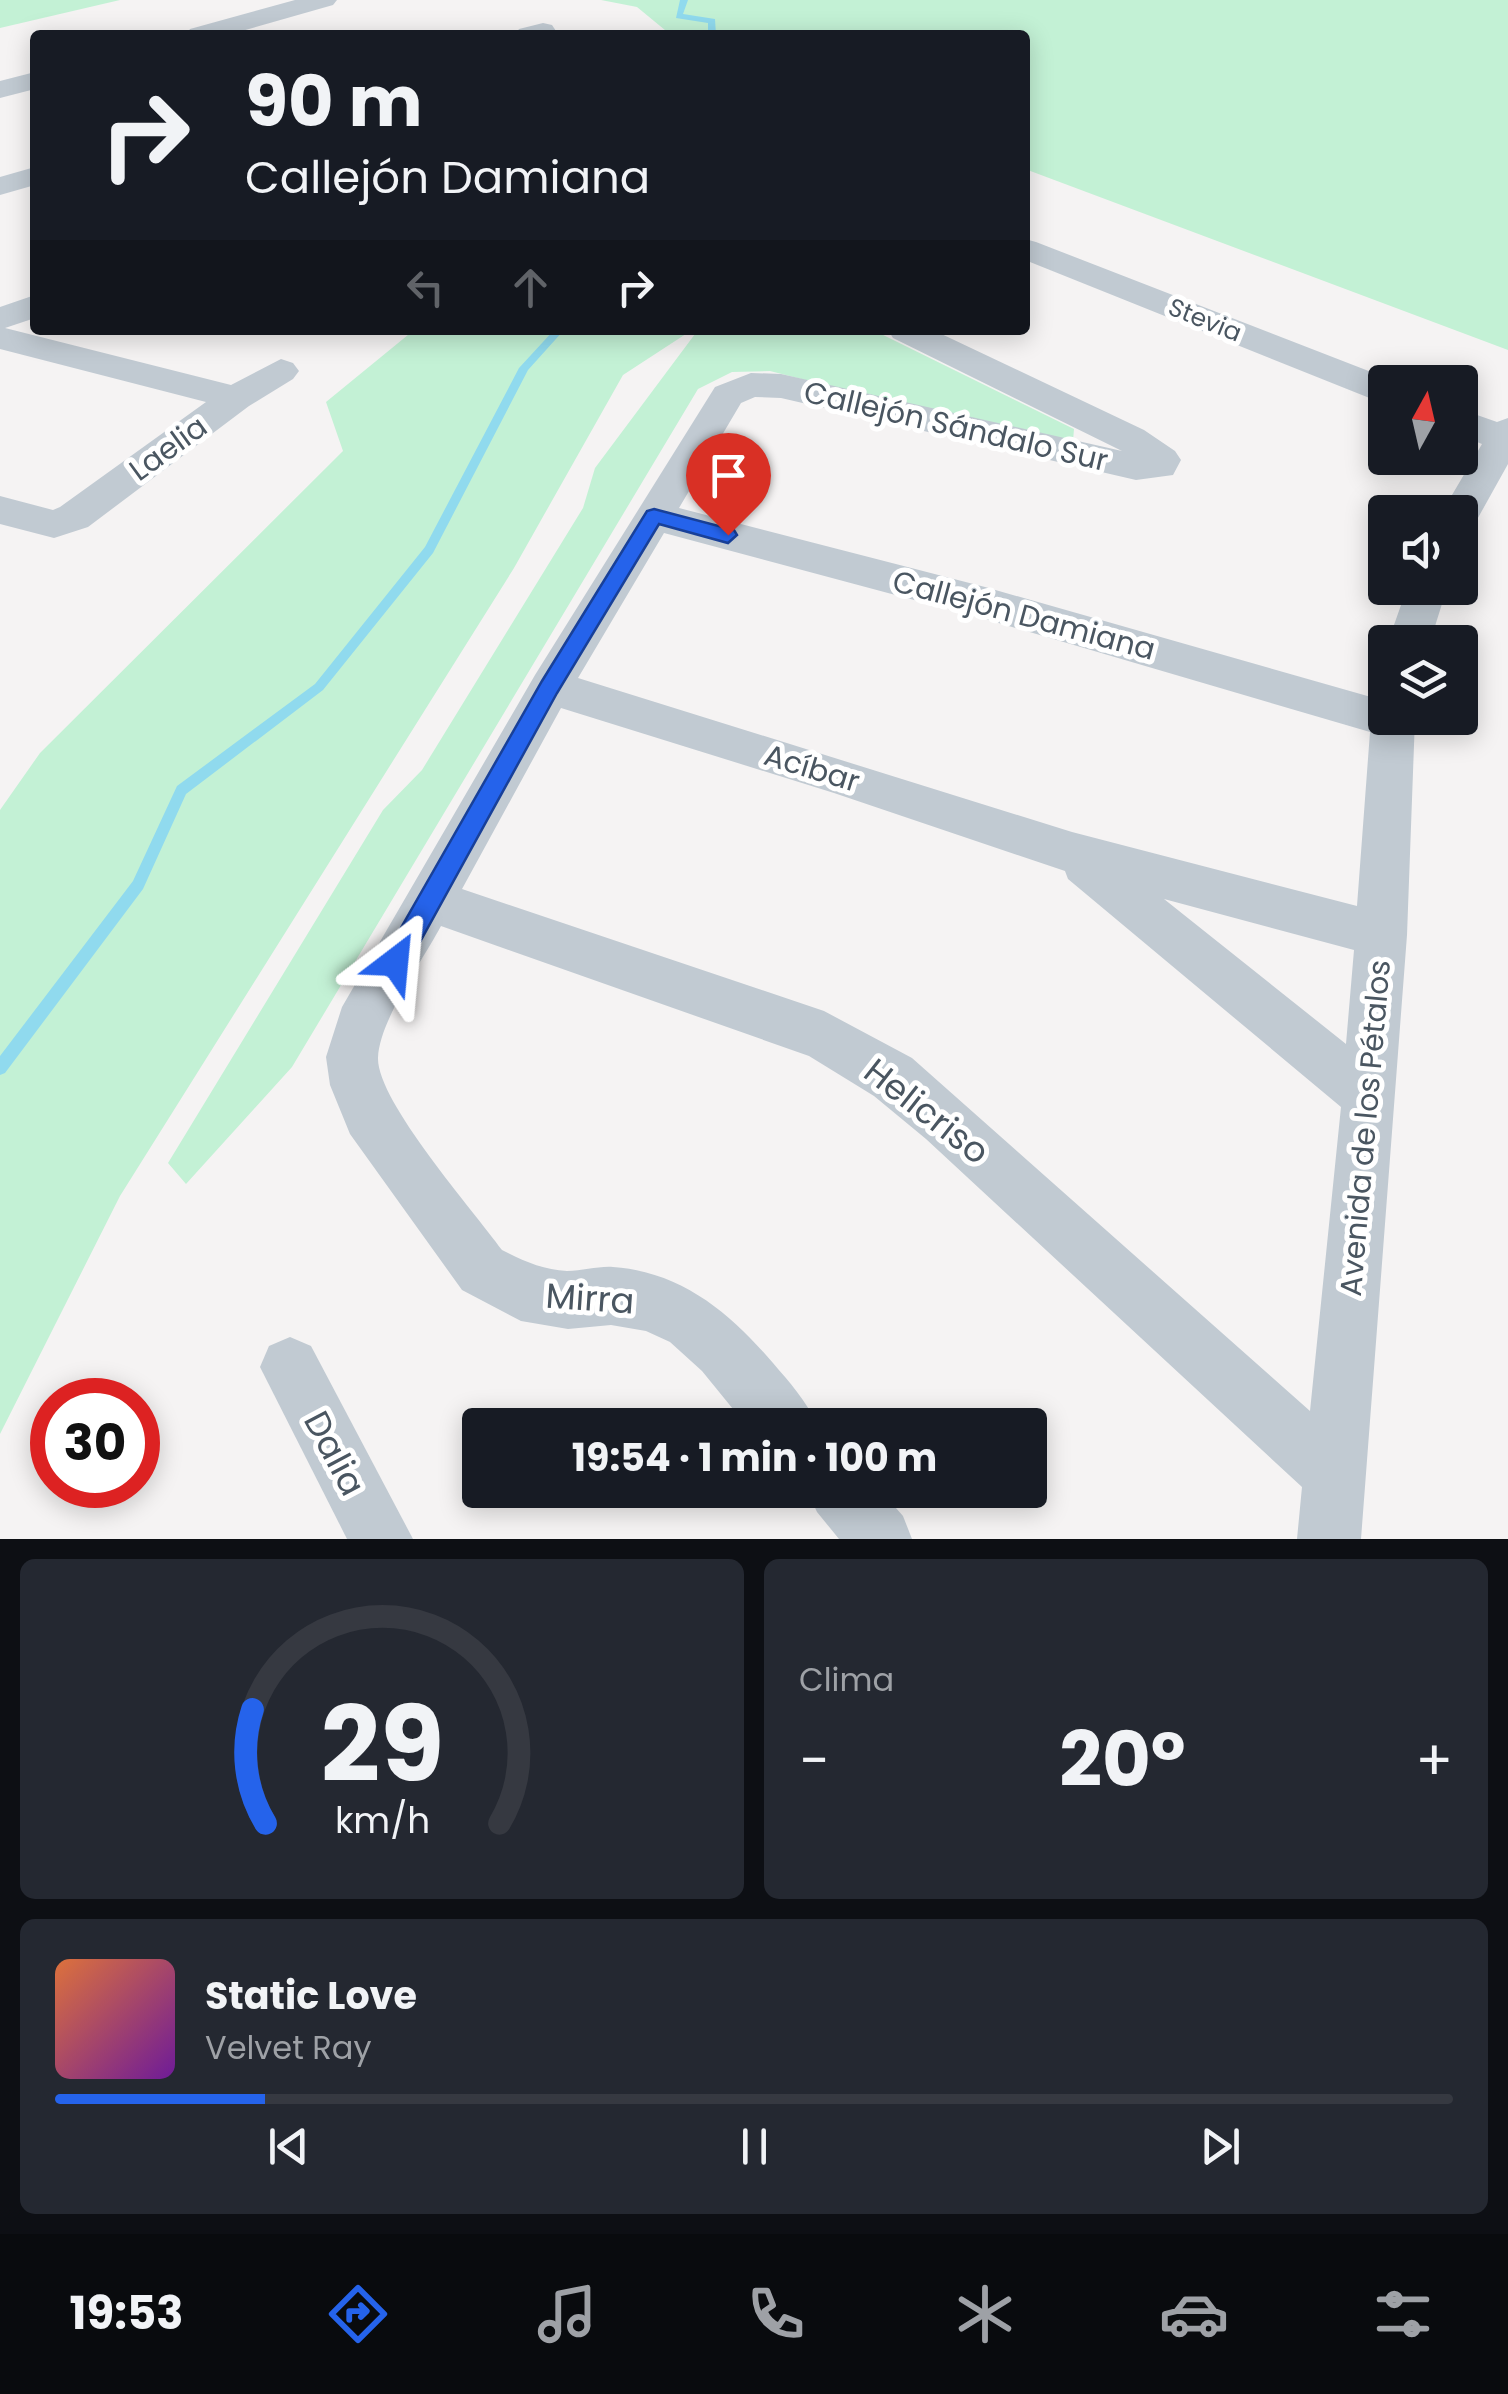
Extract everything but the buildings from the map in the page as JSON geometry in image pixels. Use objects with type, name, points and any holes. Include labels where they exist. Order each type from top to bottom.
[{"type":"street","points":[[217,30],[324,0]]},
{"type":"street","points":[[0,90],[30,81]]},
{"type":"street","points":[[0,186],[30,177]]},
{"type":"street","name":"Stevia","points":[[1030,251],[1368,384]]},
{"type":"street","points":[[0,319],[30,308]]},
{"type":"street","name":"Callejón Sándalo Sur","points":[[654,516],[722,402],[737,389],[752,386],[781,386],[1136,467],[1160,466],[1162,460],[1156,452],[1131,438],[916,335]]},
{"type":"street","points":[[0,338],[236,398]]},
{"type":"street","name":"Laelia","points":[[0,510],[54,524],[74,518],[236,398],[281,371]]},
{"type":"street","points":[[1471,495],[1506,434],[1478,426]]},
{"type":"street","points":[[429,900],[550,687],[654,516]]},
{"type":"street","name":"Callejón Damiana","points":[[654,516],[985,603],[1368,713]]},
{"type":"street","name":"Acíbar","points":[[550,687],[834,774],[1072,853],[1382,934]]},
{"type":"street","name":"Avenida de los Pétalos","points":[[1329,1539],[1382,934],[1392,735]]},
{"type":"street","name":"Acíbar","points":[[1072,853],[1369,1096]]},
{"type":"street","name":"Mirra","points":[[429,900],[360,1024],[352,1057],[356,1084],[369,1115],[482,1270],[521,1292],[568,1300],[611,1296],[650,1302],[691,1321],[724,1350],[772,1408]]},
{"type":"street","name":"Helicriso","points":[[429,900],[824,1036],[893,1077],[1334,1474]]},
{"type":"street","name":"Dalia","points":[[290,1368],[381,1539]]},
{"type":"street","points":[[855,1508],[880,1539]]},
{"type":"green space","points":[[0,0],[120,0],[0,28]]},
{"type":"green space","points":[[601,0],[1508,0],[1508,350],[1030,171],[1030,30],[665,30],[637,7]]},
{"type":"green space","points":[[408,335],[684,335],[623,375],[514,568],[120,1196],[0,1434],[0,810],[40,753],[343,451],[326,402]]},
{"type":"green space","points":[[694,335],[883,335],[1074,429],[1073,441],[1052,443],[770,371],[732,372],[698,389],[292,1067],[186,1184],[168,1163],[383,810],[422,770],[583,508],[595,468]]},
{"type":"waterway","points":[[684,0],[679,16],[712,21],[712,30]]},
{"type":"waterway","points":[[0,1068],[138,885],[181,790],[319,687],[429,550],[524,368],[554,335]]},
{"type":"route","points":[[395,962],[550,687],[654,516],[728,535]]}]
